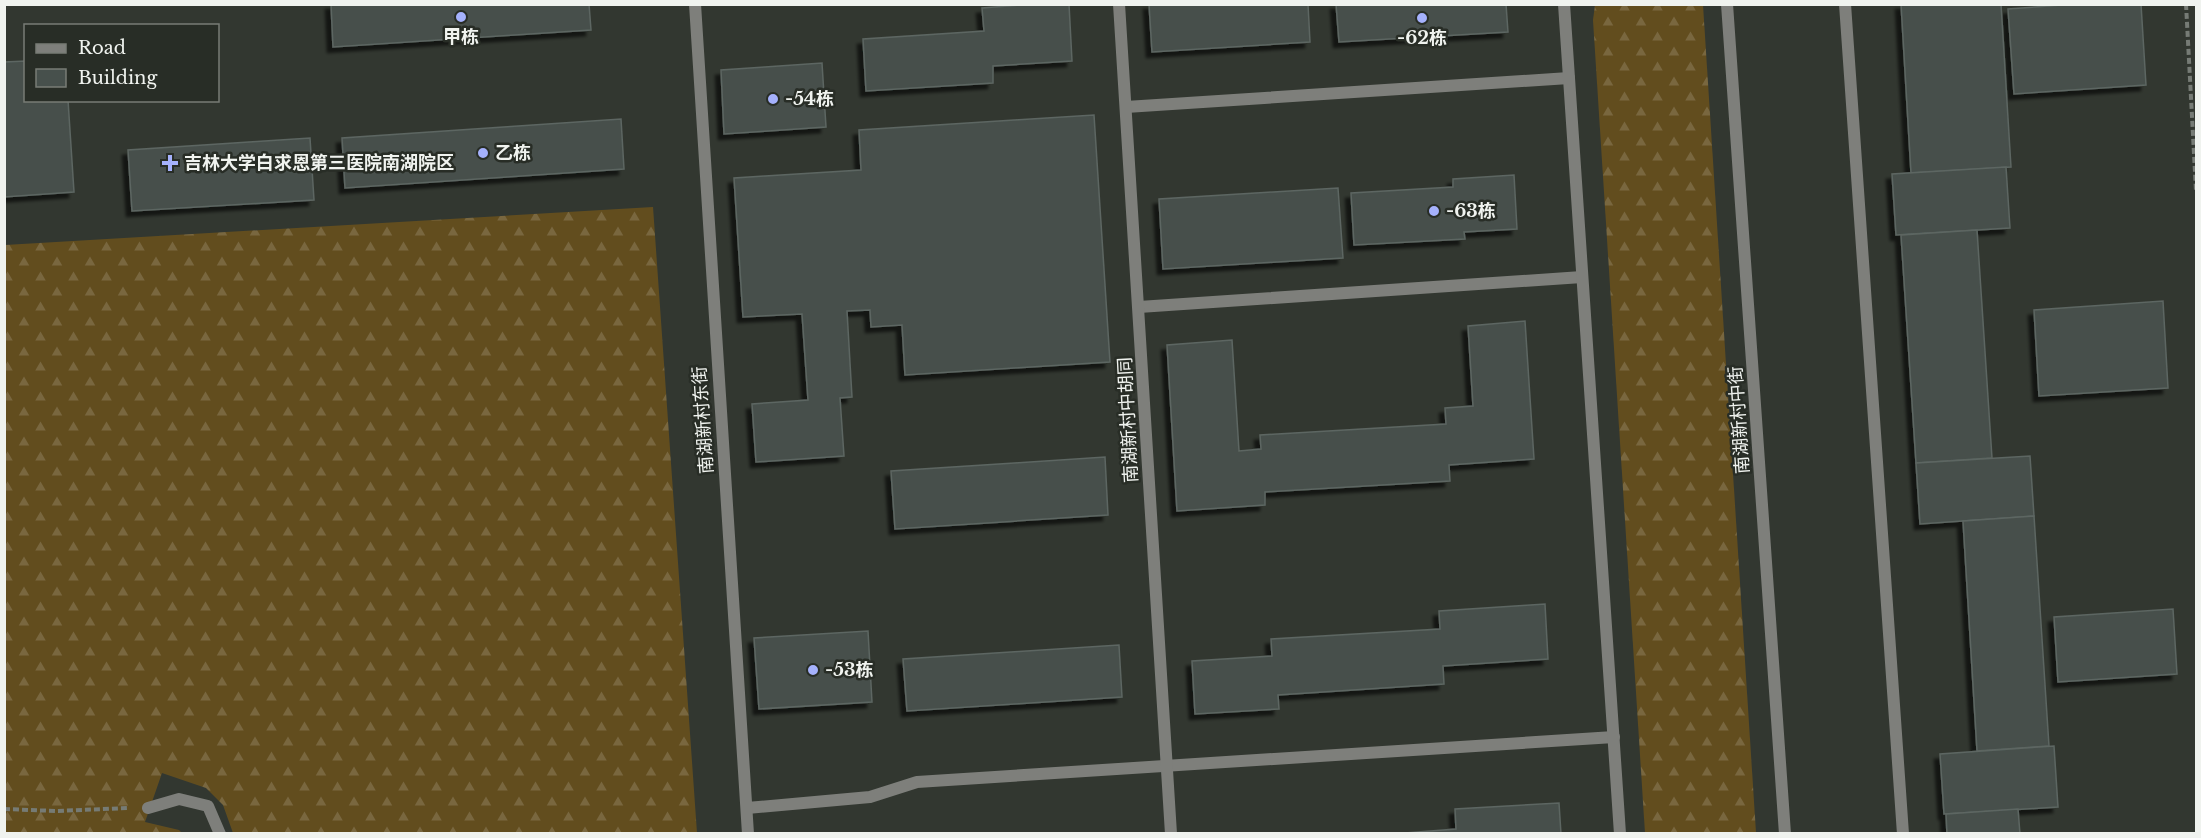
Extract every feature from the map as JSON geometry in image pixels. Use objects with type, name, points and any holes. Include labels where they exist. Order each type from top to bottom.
[{"type":"street","name":"南湖新村东街","points":[[694,4],[748,834]]},
{"type":"street","name":"南湖新村中胡同","points":[[1119,4],[1171,834]]},
{"type":"street","points":[[1564,4],[1620,834]]},
{"type":"street","name":"南湖新村中街","points":[[1727,4],[1785,834]]},
{"type":"street","points":[[1845,4],[1903,834]]},
{"type":"street","points":[[1126,107],[1569,78]]},
{"type":"street","points":[[1139,307],[1582,277]]},
{"type":"street","points":[[747,808],[870,797],[917,782],[1614,737]]},
{"type":"street","points":[[148,808],[179,799],[208,806],[220,834]]},
{"type":"path","points":[[2186,4],[2196,191]]},
{"type":"path","points":[[4,809],[56,811],[148,808]]},
{"type":"green space","points":[[1595,5],[1703,5],[1756,833],[1645,833],[1593,20]]},
{"type":"green space","points":[[653,207],[697,833],[233,833],[223,805],[206,788],[162,773],[145,822],[179,830],[182,833],[5,834],[5,245]]},
{"type":"building","name":"甲栋","points":[[331,4],[589,4],[591,30],[333,47]]},
{"type":"building","points":[[1069,4],[1072,61],[993,66],[993,83],[866,91],[863,39],[984,31],[982,8]]},
{"type":"building","points":[[1149,4],[1308,4],[1310,42],[1152,52]]},
{"type":"building","name":"-62栋","points":[[1336,4],[1506,4],[1508,32],[1339,42]]},
{"type":"building","points":[[1901,4],[2001,4],[2011,167],[1911,173]]},
{"type":"building","points":[[2075,4],[2141,4],[2146,85],[2014,94],[2008,9]]},
{"type":"building","points":[[24,61],[24,102],[68,102],[74,192],[4,197],[4,62]]},
{"type":"building","name":"-54栋","points":[[822,63],[826,127],[724,134],[721,70]]},
{"type":"building","points":[[1094,115],[1110,362],[905,375],[902,325],[871,327],[870,310],[847,311],[852,397],[840,398],[844,456],[756,462],[752,404],[808,400],[802,314],[743,317],[734,178],[861,170],[859,130]]},
{"type":"building","name":"乙栋","points":[[621,119],[624,169],[345,188],[342,138]]},
{"type":"building","points":[[310,138],[314,200],[132,211],[128,150]]},
{"type":"building","points":[[2006,167],[2010,228],[1896,235],[1892,174]]},
{"type":"building","name":"-63栋","points":[[1514,175],[1517,229],[1464,232],[1465,239],[1354,245],[1351,193],[1453,187],[1453,179]]},
{"type":"building","points":[[1338,188],[1343,258],[1163,269],[1159,199]]},
{"type":"building","points":[[1977,230],[1992,458],[1916,463],[1901,235]]},
{"type":"building","points":[[2163,301],[2168,388],[2039,396],[2034,310]]},
{"type":"building","points":[[1525,321],[1534,459],[1449,465],[1450,481],[1265,492],[1265,505],[1177,511],[1167,345],[1232,340],[1239,451],[1261,449],[1260,435],[1446,424],[1445,408],[1473,406],[1468,326]]},
{"type":"building","points":[[2030,456],[2034,516],[1920,524],[1916,463]]},
{"type":"building","points":[[1105,457],[1108,515],[895,529],[891,471]]},
{"type":"building","points":[[2034,516],[2049,746],[1977,751],[1963,521]]},
{"type":"building","points":[[1545,604],[1548,659],[1443,666],[1444,684],[1278,695],[1279,709],[1195,714],[1192,661],[1272,656],[1271,639],[1440,629],[1439,611]]},
{"type":"building","points":[[2173,609],[2177,674],[2058,682],[2054,617]]},
{"type":"building","name":"-53栋","points":[[868,631],[872,702],[759,709],[754,638]]},
{"type":"building","points":[[1119,645],[1122,697],[907,711],[903,659]]},
{"type":"building","points":[[2054,746],[2058,807],[1944,814],[1940,754]]},
{"type":"building","points":[[1559,803],[1561,834],[1392,834],[1456,829],[1455,809]]},
{"type":"building","points":[[2018,809],[2020,834],[1947,834],[1946,814]]},
{"type":"place","name":"甲栋","points":[[461,17]]},
{"type":"place","name":"-62栋","points":[[1422,18]]},
{"type":"place","name":"-54栋","points":[[773,99]]},
{"type":"place","name":"乙栋","points":[[483,153]]},
{"type":"place","name":"吉林大学白求恩第三医院南湖院区","points":[[170,163]]},
{"type":"place","name":"-63栋","points":[[1434,211]]},
{"type":"place","name":"-53栋","points":[[813,670]]}]
